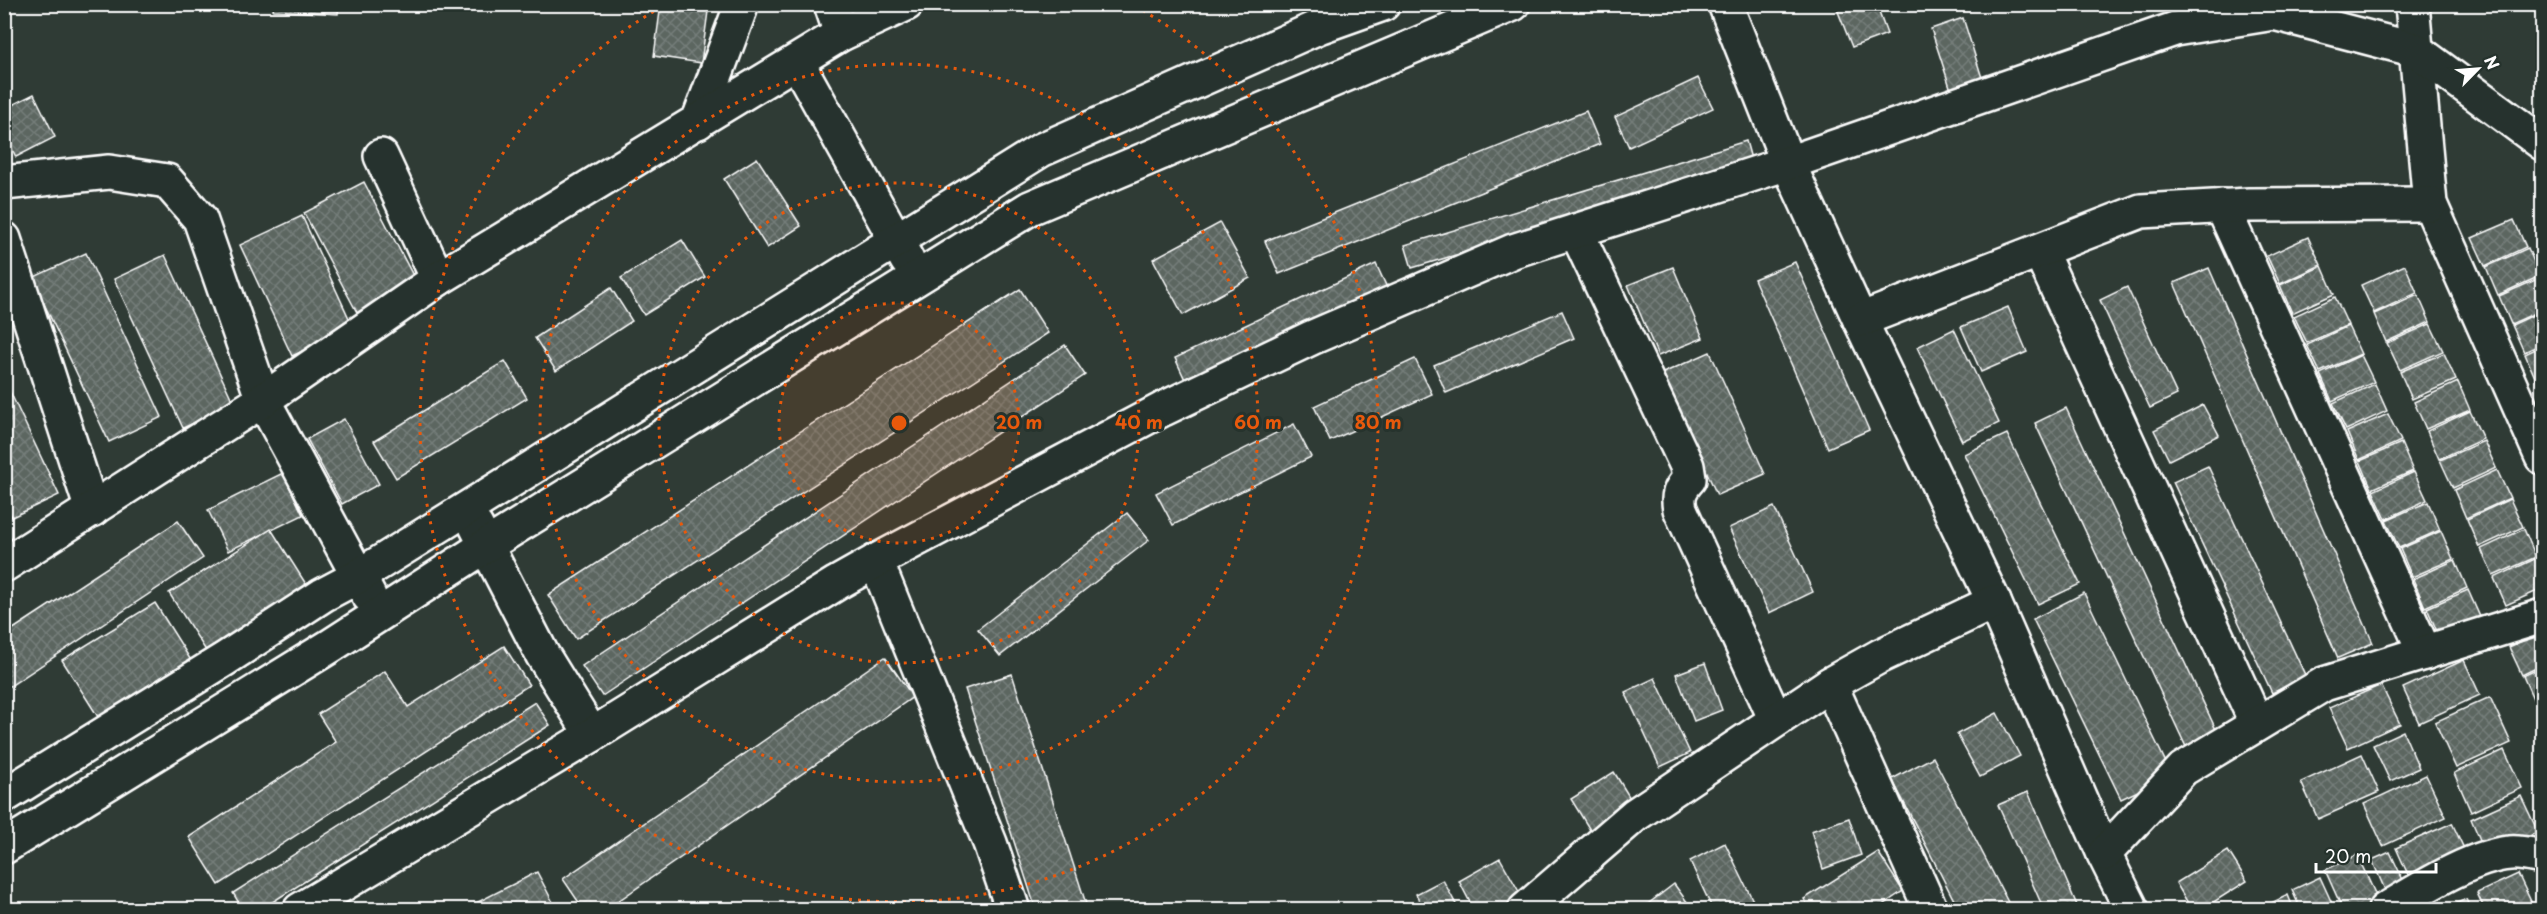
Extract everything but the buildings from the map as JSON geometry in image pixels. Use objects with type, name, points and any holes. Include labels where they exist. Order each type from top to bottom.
[{"type":"street","points":[[698,122],[742,4]]},
{"type":"street","points":[[4,565],[264,400],[438,279],[797,62],[836,19],[906,4]]},
{"type":"street","points":[[4,796],[225,659],[323,595],[357,577],[1041,150],[1321,26],[1383,4]]},
{"type":"street","points":[[4,847],[332,645],[487,545],[1030,208],[1070,189],[1513,4]]},
{"type":"street","points":[[1725,4],[1788,163],[1994,602],[2104,854],[2132,909]]},
{"type":"street","points":[[2412,4],[2430,204],[2542,457]]},
{"type":"street","points":[[300,909],[592,735],[876,561],[1163,409],[1311,338],[1513,251],[1788,163],[2175,29],[2274,14],[2416,50],[2542,143]]},
{"type":"street","points":[[797,62],[897,240],[916,279]]},
{"type":"street","points":[[1055,144],[1070,189]]},
{"type":"street","points":[[381,156],[438,279]]},
{"type":"street","points":[[4,183],[109,172],[167,181],[200,219],[264,400],[357,577],[380,614]]},
{"type":"street","points":[[1860,320],[2141,211],[2222,206],[2430,204]]},
{"type":"street","points":[[2222,206],[2425,652]]},
{"type":"street","points":[[1576,231],[1687,466],[1689,479],[1681,488],[1678,499],[1680,509],[1776,720]]},
{"type":"street","points":[[4,239],[92,510]]},
{"type":"street","points":[[2040,251],[2257,724]]},
{"type":"street","points":[[466,508],[542,654],[592,735]]},
{"type":"street","points":[[876,561],[990,843],[1013,909]]},
{"type":"street","points":[[1526,909],[1635,815],[1830,684],[1994,602]]},
{"type":"street","points":[[2104,854],[2183,770],[2324,684],[2542,616]]},
{"type":"street","points":[[1830,684],[1921,906]]},
{"type":"street","points":[[2385,909],[2436,880],[2483,859],[2510,852],[2542,857]]}]
